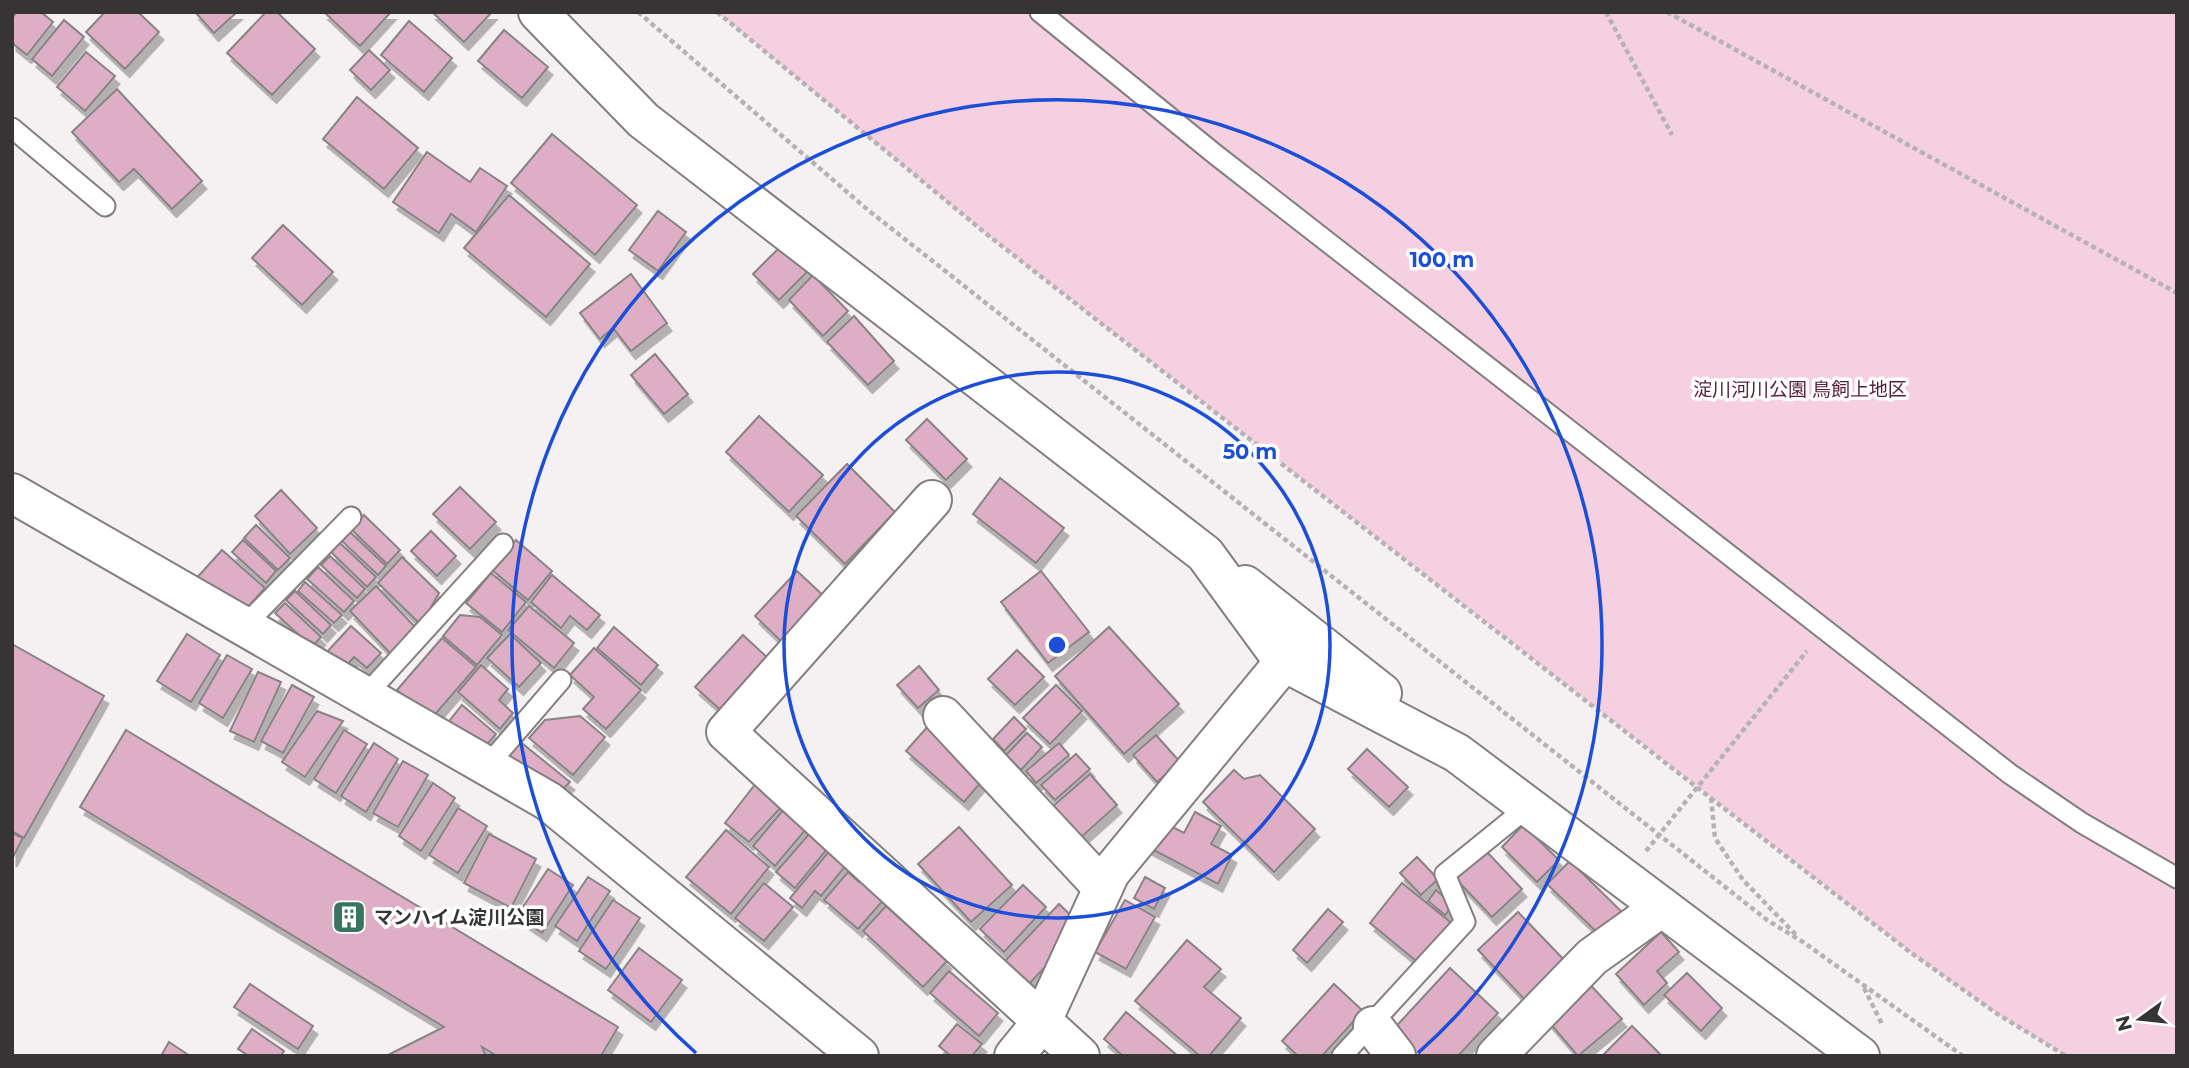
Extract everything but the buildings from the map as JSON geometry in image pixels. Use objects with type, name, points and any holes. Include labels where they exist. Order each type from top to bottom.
[{"type":"street","points":[[538,12],[643,120],[1205,554],[1457,753],[1860,1056]]},
{"type":"street","points":[[12,493],[548,801],[859,1056]]},
{"type":"street","points":[[932,500],[726,732],[1080,1056]]},
{"type":"street","points":[[1205,554],[1284,662],[1457,753]]},
{"type":"street","points":[[1014,1056],[1041,1023],[1110,873],[1284,662]]},
{"type":"street","points":[[943,716],[1103,888]]},
{"type":"street","points":[[1496,1056],[1592,957],[1662,906]]},
{"type":"street","points":[[1373,1026],[1396,1056]]},
{"type":"lane","points":[[1040,12],[1227,164],[1823,631],[2010,774],[2082,824],[2177,878]]},
{"type":"lane","points":[[12,128],[105,206]]},
{"type":"lane","points":[[244,626],[351,517]]},
{"type":"lane","points":[[365,696],[503,544]]},
{"type":"lane","points":[[487,766],[561,680]]},
{"type":"lane","points":[[1342,1056],[1373,1026],[1465,922],[1445,874],[1529,806]]},
{"type":"path","points":[[638,12],[868,210],[1767,920],[1804,942],[1963,1056]]},
{"type":"path","points":[[717,12],[989,236],[1699,789],[1910,952],[1996,1013],[2066,1056]]},
{"type":"path","points":[[1606,12],[1672,135]]},
{"type":"path","points":[[1667,12],[2177,293]]},
{"type":"path","points":[[1623,877],[1699,789],[1823,631]]},
{"type":"path","points":[[1711,798],[1716,838],[1742,880],[1804,942]]},
{"type":"green space","name":"淀川河川公園 鳥飼上地区","points":[[717,12],[2177,12],[2177,1056],[2066,1056],[1996,1013],[1910,952],[989,236]]},
{"type":"place","name":"マンハイム淀川公園","points":[[349,917]]}]
